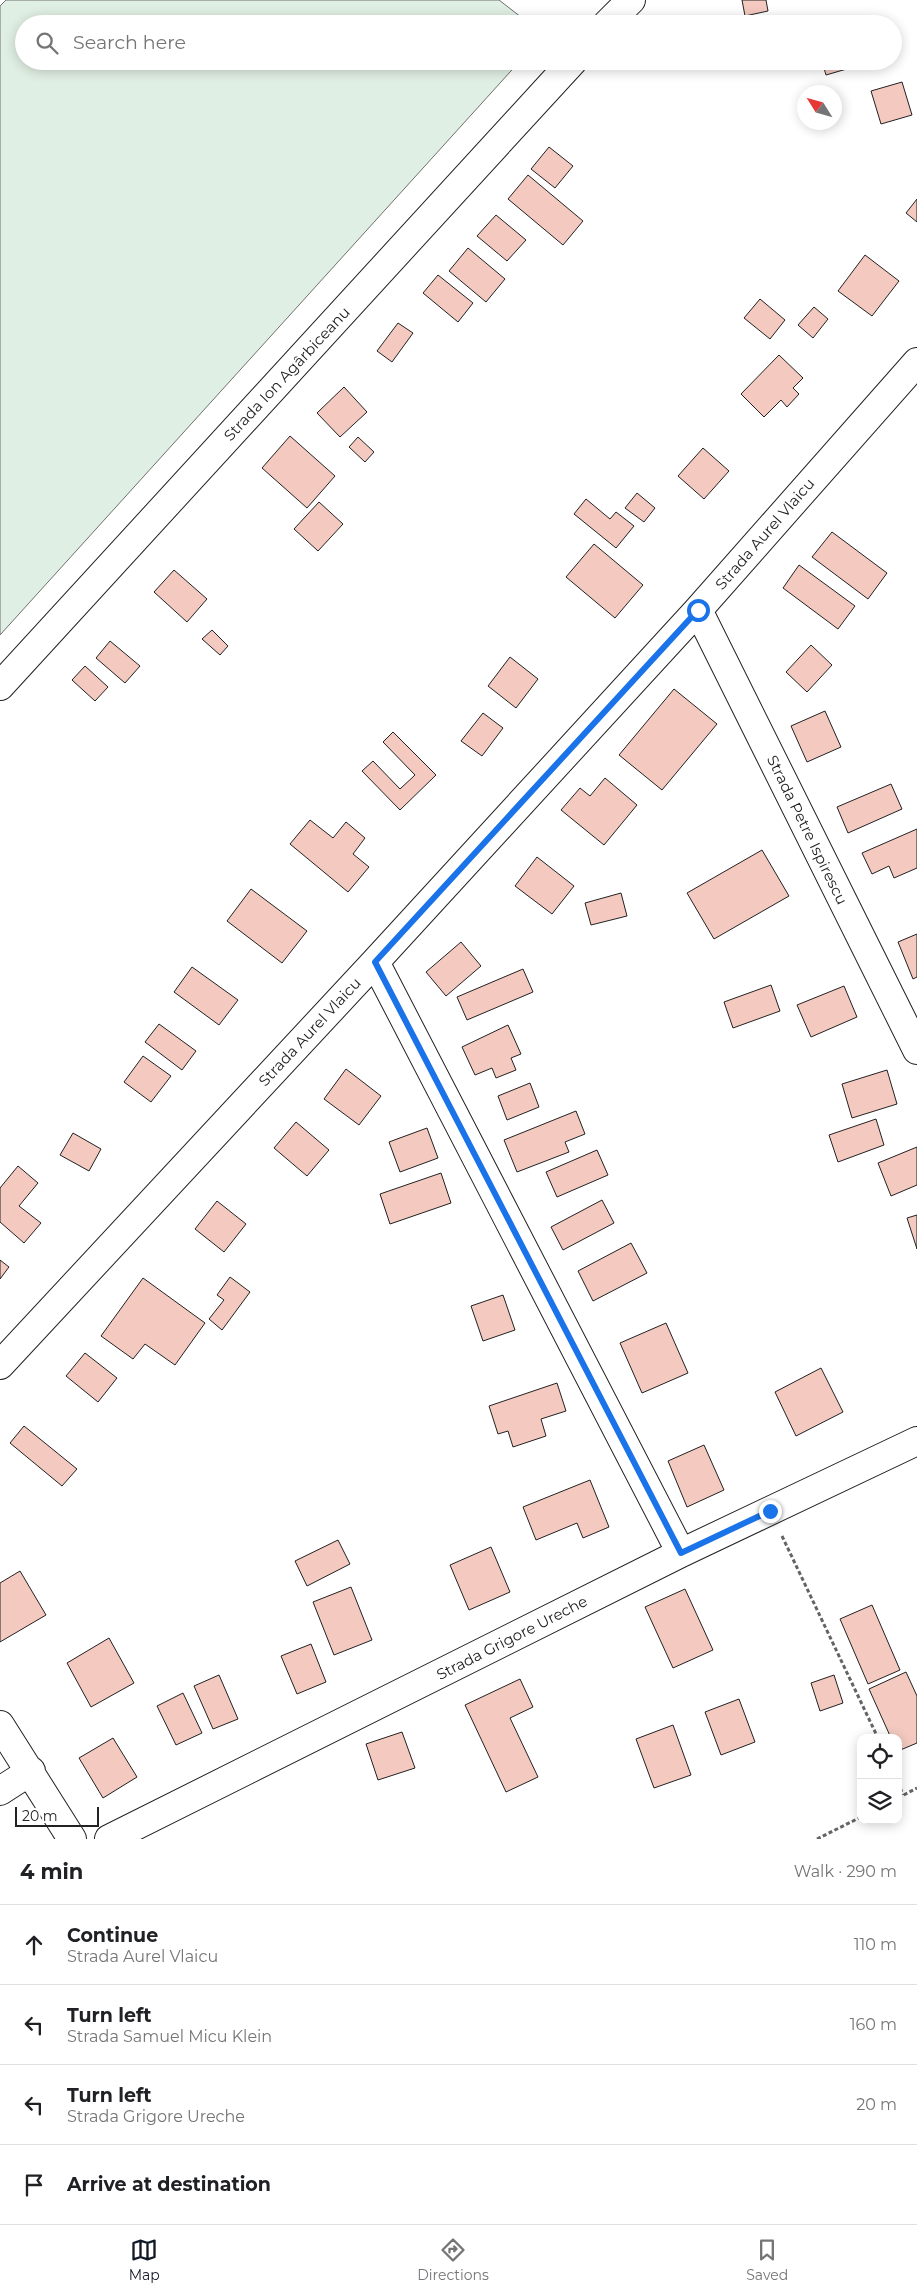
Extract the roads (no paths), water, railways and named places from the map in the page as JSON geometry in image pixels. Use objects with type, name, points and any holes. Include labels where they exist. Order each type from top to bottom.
[{"type":"street","points":[[616,15],[632,0]]},
{"type":"street","name":"Strada Ion Agârbiceanu","points":[[0,686],[565,70]]},
{"type":"street","name":"Strada Aurel Vlaicu","points":[[0,1365],[375,962],[698,610],[917,362]]},
{"type":"street","name":"Strada Petre Ispirescu","points":[[698,610],[917,1050]]},
{"type":"street","points":[[375,962],[681,1553]]},
{"type":"street","name":"Strada Grigore Ureche","points":[[109,1839],[681,1553],[917,1441]]},
{"type":"street","points":[[0,1725],[31,1771],[72,1839]]},
{"type":"street","points":[[0,1791],[31,1771]]}]
